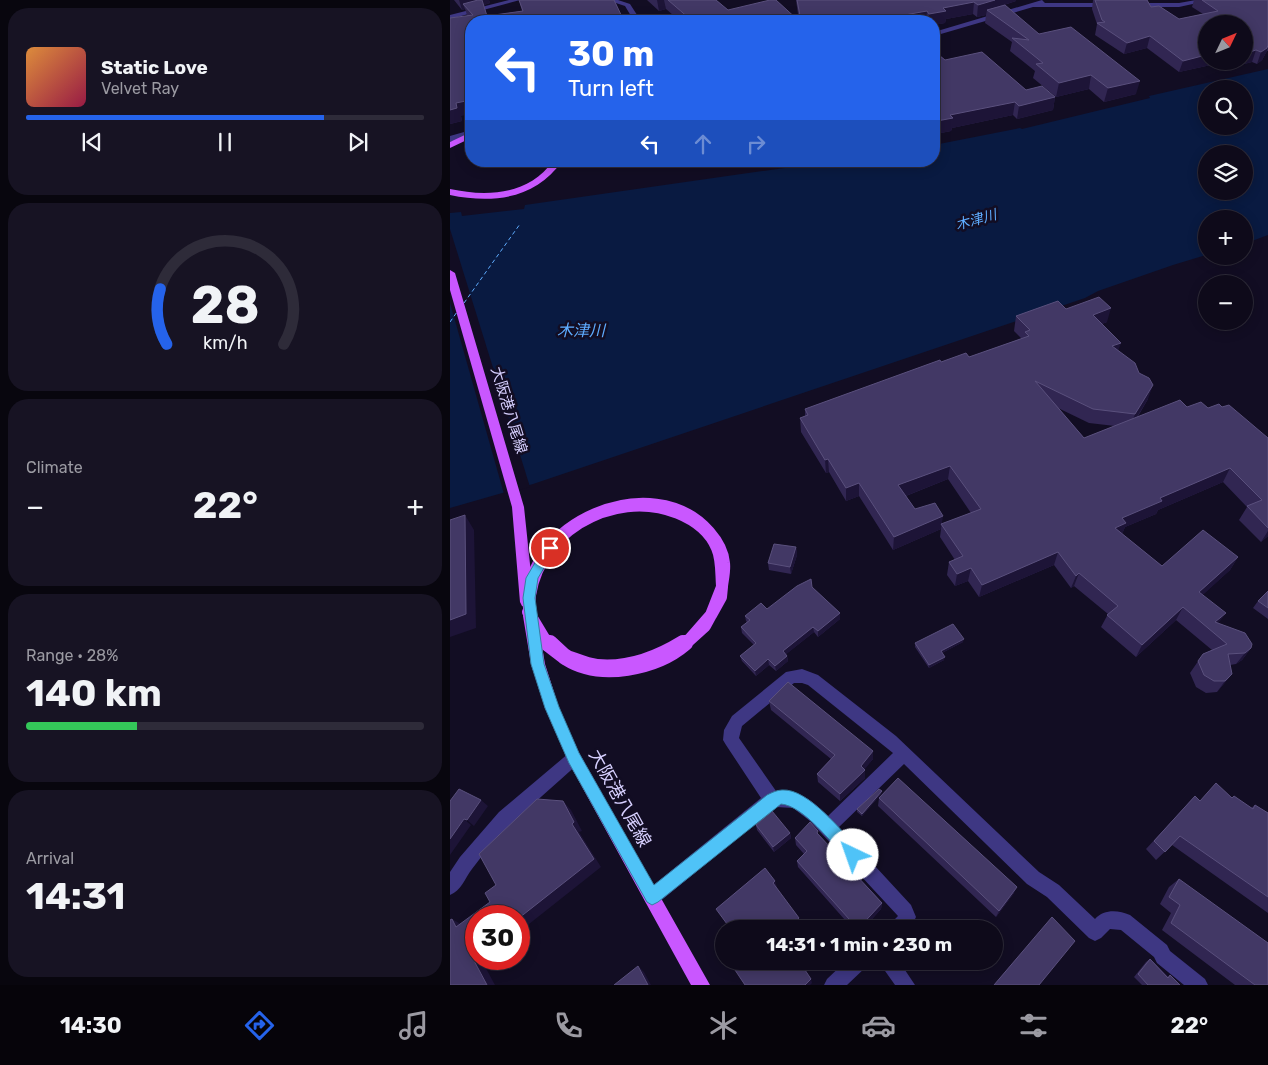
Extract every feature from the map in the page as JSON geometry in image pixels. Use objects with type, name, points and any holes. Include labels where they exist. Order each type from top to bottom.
[{"type":"main road","points":[[450,145],[465,137]]},
{"type":"main road","points":[[450,192],[483,197],[511,192],[540,180],[554,167]]},
{"type":"main road","name":"大阪港八尾線","points":[[450,272],[509,471],[518,508],[528,612],[536,631],[546,645],[565,660],[581,666],[597,669],[614,670],[638,666],[671,654],[698,633],[708,621],[716,607],[724,580],[723,560],[713,537],[697,521],[674,509],[646,504],[616,507],[593,515],[568,529],[549,547],[540,562],[532,578],[529,587],[528,598],[529,611],[533,624],[542,638],[560,655],[586,666],[608,669],[639,665],[664,656],[686,642],[704,625],[719,596],[723,570],[719,550],[712,538],[704,528],[687,516],[666,508],[631,506],[601,512],[577,525],[555,542],[540,562],[530,587],[530,611],[538,664],[552,708],[574,758],[701,985]]},
{"type":"street","points":[[450,17],[517,0]]},
{"type":"street","points":[[610,0],[628,5],[634,15]]},
{"type":"street","points":[[940,32],[1048,0]]},
{"type":"street","points":[[1139,0],[1150,5]]},
{"type":"street","points":[[1034,5],[1179,5],[1208,0]]},
{"type":"street","points":[[450,132],[465,129]]},
{"type":"street","points":[[450,139],[465,135]]},
{"type":"street","points":[[772,800],[731,740],[730,735],[737,721],[791,677],[802,676],[813,680],[891,741],[1033,878],[1052,891],[1095,932],[1106,920],[1124,921],[1161,951],[1163,957],[1199,985]]},
{"type":"street","points":[[828,827],[904,753]]},
{"type":"street","points":[[450,887],[466,863],[506,818],[574,758]]},
{"type":"street","points":[[652,897],[772,800],[781,797],[796,801],[815,814],[905,911],[906,920]]},
{"type":"street","points":[[833,985],[850,970]]},
{"type":"street","points":[[894,970],[906,985]]},
{"type":"water","name":"木津川","points":[[1268,69],[1268,235],[1253,241],[1253,210],[1198,210],[1198,257],[1098,291],[1085,298],[533,484],[450,508],[450,213],[461,212],[462,216],[524,209],[525,205],[791,167],[940,167],[940,144],[1022,129],[1198,85],[1198,135],[1253,135],[1253,80],[1220,80]]},
{"type":"pier","points":[[450,229],[530,487],[504,494],[450,303]]},
{"type":"building","points":[[482,0],[487,15],[473,15],[463,4]]},
{"type":"building","points":[[519,0],[614,0],[621,15],[494,15],[523,11]]},
{"type":"building","points":[[668,0],[716,0],[728,10],[776,0],[792,15],[685,15]]},
{"type":"building","points":[[797,0],[995,0],[978,5],[974,2],[943,8],[946,11],[929,14],[927,11],[904,15],[800,15]]},
{"type":"building","points":[[1095,0],[1147,0],[1151,7],[1159,6],[1179,19],[1198,15],[1198,57],[1183,61],[1150,36],[1127,43],[1097,23],[1105,22],[1102,20]]},
{"type":"building","points":[[1202,0],[1268,0],[1268,45],[1261,52],[1253,51],[1253,15],[1198,15],[1218,11]]},
{"type":"building","points":[[1005,5],[1039,34],[1071,27],[1140,81],[1108,88],[1091,75],[1059,83],[1036,64],[1043,63],[1012,38],[1029,40],[987,10]]},
{"type":"building","points":[[465,16],[465,101],[456,103],[457,108],[450,110],[450,18]]},
{"type":"building","points":[[982,52],[1026,90],[1042,86],[1055,97],[1019,106],[1015,102],[950,115],[953,118],[940,120],[940,56],[945,60]]},
{"type":"building","points":[[1099,297],[1111,308],[1093,315],[1121,343],[1112,346],[1135,363],[1139,373],[1149,378],[1153,385],[1135,414],[1093,409],[1035,381],[1084,438],[1180,400],[1187,407],[1201,402],[1208,408],[1219,404],[1222,407],[1229,405],[1268,438],[1268,528],[1247,506],[1262,500],[1230,468],[1160,498],[1162,501],[1122,518],[1126,523],[1115,528],[1162,566],[1203,530],[1238,557],[1199,592],[1226,613],[1215,622],[1245,633],[1252,644],[1251,648],[1245,653],[1228,654],[1232,674],[1225,681],[1214,681],[1204,675],[1198,661],[1203,654],[1227,644],[1183,607],[1142,645],[1107,615],[1118,606],[1079,573],[1076,576],[1058,552],[982,585],[971,568],[957,574],[949,562],[963,556],[941,524],[981,509],[950,466],[898,485],[915,509],[935,503],[943,516],[894,537],[859,483],[846,488],[828,459],[825,460],[800,418],[808,415],[805,409],[940,360],[941,362],[966,353],[969,357],[1029,336],[1025,332],[1030,330],[1016,316],[1058,301],[1066,309]]},
{"type":"building","points":[[465,515],[466,614],[450,620],[450,520]]},
{"type":"building","points":[[774,544],[796,547],[790,567],[768,563]]},
{"type":"building","points":[[811,579],[812,587],[840,613],[818,631],[813,627],[783,651],[787,656],[775,666],[768,659],[755,671],[740,656],[756,643],[741,627],[750,620],[745,616],[761,603],[767,609],[797,586]]},
{"type":"building","points":[[1268,591],[1268,608],[1258,601]]},
{"type":"building","points":[[953,624],[964,639],[941,651],[945,657],[929,665],[915,643]]},
{"type":"building","points":[[788,682],[873,751],[861,766],[865,770],[840,794],[817,774],[835,755],[769,701]]},
{"type":"building","points":[[898,778],[1017,887],[999,911],[879,798]]},
{"type":"building","points":[[1216,783],[1232,798],[1234,796],[1253,809],[1255,805],[1268,813],[1268,897],[1180,836],[1165,852],[1154,841],[1195,796],[1200,801]]},
{"type":"building","points":[[459,789],[481,800],[450,839],[450,801]]},
{"type":"building","points":[[879,789],[882,791],[862,814],[857,809]]},
{"type":"building","points":[[537,799],[563,801],[574,822],[572,824],[594,859],[530,909],[530,905],[486,905],[490,902],[485,893],[496,885],[479,854]]},
{"type":"building","points":[[772,811],[790,833],[773,847],[756,825]]},
{"type":"building","points":[[810,822],[818,831],[817,833],[882,903],[866,920],[850,920],[797,861],[807,851],[795,838]]},
{"type":"building","points":[[765,868],[775,881],[773,883],[799,918],[797,920],[724,920],[716,909]]},
{"type":"building","points":[[1179,879],[1268,943],[1268,985],[1255,985],[1171,923],[1180,905],[1169,897]]},
{"type":"building","points":[[1052,917],[1075,941],[1039,985],[994,985]]},
{"type":"building","points":[[452,919],[456,927],[465,920],[465,970],[479,970],[487,985],[450,985],[450,920]]},
{"type":"building","points":[[1150,959],[1168,978],[1170,975],[1180,985],[1148,985],[1138,974]]},
{"type":"building","points":[[638,966],[648,985],[614,985]]},
{"type":"building","points":[[735,970],[805,970],[811,979],[805,985],[745,985]]},
{"type":"ferry route","points":[[464,303],[520,224]]},
{"type":"ferry route","points":[[450,322],[457,312]]},
{"type":"route","points":[[550,548],[540,562],[530,587],[530,611],[538,664],[552,708],[574,758],[652,897],[772,800],[781,797],[796,801],[815,814],[853,855]]}]
